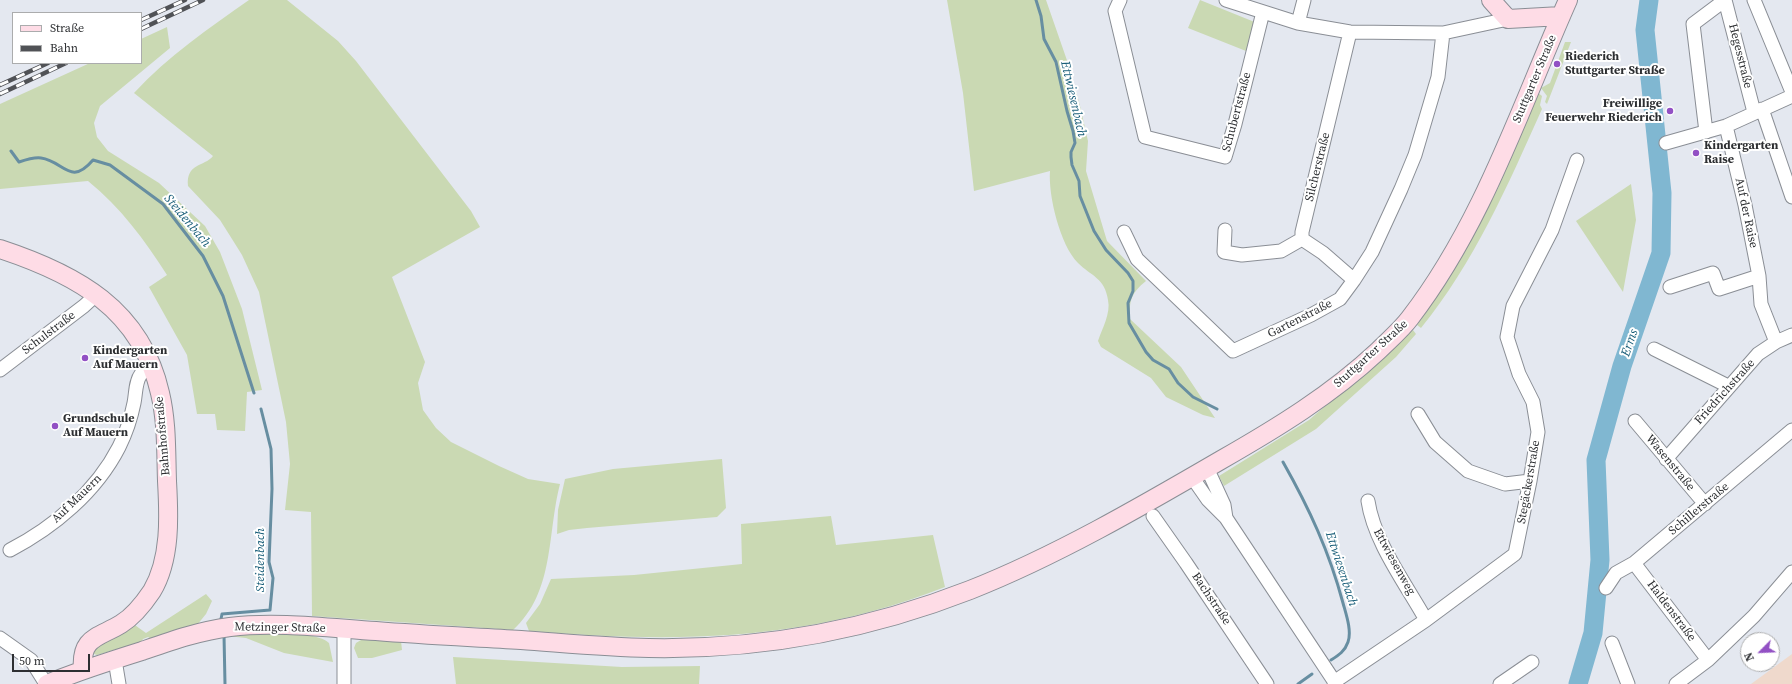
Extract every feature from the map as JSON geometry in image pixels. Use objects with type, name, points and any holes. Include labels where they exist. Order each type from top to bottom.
[{"type":"street","name":"Schubertstraße","points":[[1120,0],[1116,11],[1145,137],[1225,157],[1235,124],[1263,12]]},
{"type":"street","points":[[1226,0],[1298,23],[1350,32],[1443,33],[1564,8]]},
{"type":"street","points":[[1298,23],[1304,0]]},
{"type":"street","points":[[1491,0],[1508,19]]},
{"type":"street","points":[[1706,132],[1692,24],[1725,0]]},
{"type":"street","name":"Hegesstraße","points":[[1725,0],[1758,111],[1792,197]]},
{"type":"street","points":[[1754,0],[1792,92]]},
{"type":"street","name":"Stuttgarter Straße","points":[[451,637],[660,648],[728,646],[799,638],[863,624],[948,598],[1020,568],[1087,535],[1192,477],[1287,422],[1335,388],[1372,356],[1407,322],[1452,255],[1471,222],[1500,163],[1564,8]]},
{"type":"street","name":"Silcherstraße","points":[[1302,239],[1302,232],[1350,32]]},
{"type":"street","name":"Gartenstraße","points":[[1124,232],[1137,259],[1233,352],[1311,315],[1340,299],[1372,252],[1415,155],[1438,77],[1443,33]]},
{"type":"street","points":[[1666,143],[1726,126],[1792,96]]},
{"type":"street","name":"Auf der Raise","points":[[1726,126],[1759,276],[1761,304],[1776,342]]},
{"type":"street","name":"Stegäckerstraße","points":[[1335,683],[1426,620],[1515,554],[1530,481],[1538,432],[1533,402],[1519,374],[1507,337],[1513,306],[1552,230],[1578,160]]},
{"type":"street","points":[[1225,230],[1224,252],[1242,255],[1281,251],[1302,239],[1323,253],[1354,280]]},
{"type":"street","name":"Bahnhofstraße","points":[[0,249],[42,264],[68,276],[96,294],[136,336],[152,368],[160,394],[164,427],[168,514],[165,551],[156,581],[145,601],[126,620],[89,642],[83,652],[83,670]]},
{"type":"street","points":[[1670,287],[1713,273],[1719,289],[1759,276]]},
{"type":"street","name":"Schulstraße","points":[[0,370],[74,314],[96,294]]},
{"type":"street","name":"Friedrichstraße","points":[[1666,459],[1728,386],[1758,354],[1776,342],[1792,335]]},
{"type":"street","points":[[1654,349],[1701,371],[1728,386]]},
{"type":"street","name":"Auf Mauern","points":[[10,550],[46,528],[85,494],[100,478],[124,438],[133,408],[139,379],[142,373],[152,368]]},
{"type":"street","points":[[1418,414],[1435,442],[1468,471],[1505,484],[1530,481]]},
{"type":"street","name":"Wasenstraße","points":[[1635,421],[1705,504]]},
{"type":"street","name":"Schillerstraße","points":[[1606,588],[1616,574],[1634,563],[1792,430]]},
{"type":"street","points":[[1207,468],[1219,494],[1226,518]]},
{"type":"street","points":[[1192,477],[1208,500],[1226,518],[1335,683]]},
{"type":"street","name":"Ettwiesenweg","points":[[1368,501],[1370,517],[1379,538],[1426,620]]},
{"type":"street","name":"Bachstraße","points":[[1153,516],[1267,684]]},
{"type":"street","name":"Haldenstraße","points":[[1634,563],[1708,660]]},
{"type":"street","points":[[1676,684],[1708,660],[1754,616],[1792,572]]},
{"type":"street","name":"Metzinger Straße","points":[[47,684],[83,670],[190,635],[226,627],[259,625],[344,629],[451,637]]},
{"type":"street","points":[[344,629],[344,684]]},
{"type":"street","points":[[0,638],[31,660],[47,684]]},
{"type":"street","points":[[1612,643],[1628,684]]},
{"type":"street","points":[[115,660],[119,684]]},
{"type":"street","points":[[1500,684],[1532,662]]},
{"type":"shaded area","points":[[1792,654],[1792,684],[1751,684],[1767,672],[1780,672],[1780,663]]},
{"type":"green space","points":[[249,0],[287,0],[338,41],[356,61],[471,211],[480,227],[392,277],[425,362],[418,383],[423,410],[436,428],[451,442],[499,466],[528,479],[560,484],[543,580],[527,615],[513,630],[312,616],[311,512],[285,510],[290,464],[286,422],[259,292],[242,255],[220,220],[188,186],[188,179],[193,169],[213,156],[134,93],[175,55]]},
{"type":"green space","points":[[947,0],[1046,0],[1070,69],[1080,106],[1088,141],[1086,171],[1107,241],[1146,281],[1137,289],[1132,298],[1130,319],[1181,367],[1215,418],[1203,415],[1166,397],[1151,378],[1101,347],[1098,341],[1106,321],[1109,305],[1106,293],[1101,282],[1078,263],[1066,244],[1056,219],[1053,206],[1050,171],[974,191],[963,93]]},
{"type":"green space","points":[[1200,0],[1257,23],[1246,51],[1188,28]]},
{"type":"green space","points":[[167,27],[170,48],[100,106],[94,123],[97,137],[108,151],[159,183],[205,226],[220,252],[242,309],[262,390],[247,392],[245,431],[217,430],[215,414],[197,414],[187,355],[149,287],[167,275],[141,237],[100,191],[88,181],[0,189],[0,104],[88,64],[142,64],[142,39]]},
{"type":"green space","points":[[1565,42],[1571,42],[1547,104],[1545,102],[1547,96],[1541,88],[1550,83]]},
{"type":"green space","points":[[1537,92],[1542,96],[1540,105],[1542,109],[1503,195],[1474,250],[1440,303],[1421,328],[1417,325],[1436,298],[1498,188]]},
{"type":"green space","points":[[1631,184],[1636,220],[1623,292],[1576,221]]},
{"type":"green space","points":[[1413,330],[1416,334],[1396,357],[1316,429],[1224,486],[1219,476],[1309,420]]},
{"type":"green space","points":[[722,459],[726,508],[717,517],[587,528],[569,530],[557,534],[558,510],[565,479],[613,469]]},
{"type":"green space","points":[[831,516],[836,545],[933,535],[945,587],[893,605],[842,619],[791,628],[740,634],[688,637],[583,635],[529,631],[526,623],[540,604],[551,579],[634,575],[742,564],[741,524]]},
{"type":"green space","points":[[206,594],[212,601],[206,614],[197,625],[151,639],[148,637],[143,639],[141,642],[97,655],[91,653],[91,648],[132,623],[146,633]]},
{"type":"green space","points":[[227,633],[281,633],[310,636],[322,639],[329,643],[333,662],[284,653],[246,638],[227,636]]},
{"type":"green space","points":[[361,640],[401,641],[402,650],[372,658],[358,658],[354,648],[356,643]]},
{"type":"green space","points":[[453,657],[622,667],[700,666],[699,684],[456,684]]},
{"type":"waterway","name":"Ettwiesenbach","points":[[1036,0],[1041,16],[1044,39],[1056,62],[1073,131],[1075,143],[1071,152],[1071,157],[1072,165],[1079,181],[1080,196],[1094,231],[1106,250],[1128,273],[1133,281],[1133,291],[1128,303],[1129,323],[1146,352],[1153,360],[1169,369],[1178,383],[1193,397],[1217,409]]},
{"type":"waterway","name":"Erms","points":[[1578,684],[1593,633],[1600,560],[1596,460],[1622,366],[1661,253],[1662,193],[1645,30],[1649,0]]},
{"type":"waterway","name":"Steidenbach","points":[[11,151],[19,162],[33,158],[41,158],[56,163],[73,172],[78,172],[85,168],[93,160],[110,165],[163,204],[203,256],[223,296],[254,393]]},
{"type":"waterway","name":"Steidenbach","points":[[221,619],[222,614],[270,610],[273,578],[269,562],[272,489],[271,449],[261,409]]},
{"type":"waterway","name":"Ettwiesenbach","points":[[1283,462],[1318,530],[1347,617],[1349,628],[1348,642],[1345,648],[1331,660]]},
{"type":"waterway","name":"Steidenbach","points":[[224,635],[225,684]]},
{"type":"waterway","name":"Ettwiesenbach","points":[[1298,684],[1312,674]]},
{"type":"railway","points":[[142,20],[185,0]]},
{"type":"railway","points":[[142,29],[203,0]]},
{"type":"railway","points":[[0,85],[46,64]]},
{"type":"railway","points":[[0,94],[64,64]]},
{"type":"place","name":"Riederich Stuttgarter Straße","points":[[1557,64]]},
{"type":"place","name":"Freiwillige Feuerwehr Riederich","points":[[1670,111]]},
{"type":"place","name":"Kindergarten Raise","points":[[1696,153]]},
{"type":"place","name":"Kindergarten Auf Mauern","points":[[85,358]]},
{"type":"place","name":"Grundschule Auf Mauern","points":[[55,426]]}]
